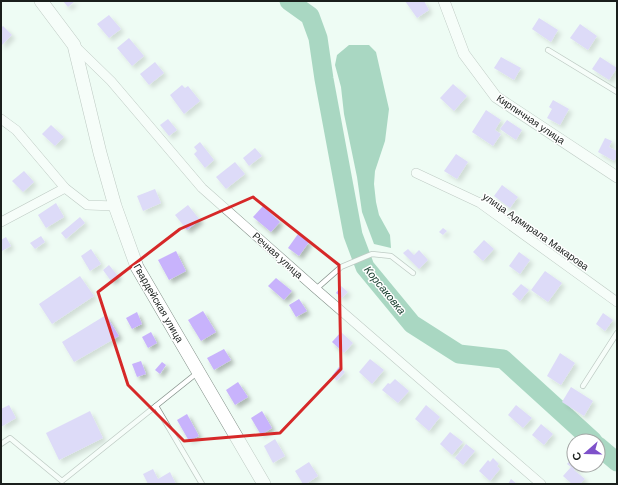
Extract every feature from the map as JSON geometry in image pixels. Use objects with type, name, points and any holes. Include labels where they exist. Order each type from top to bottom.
[{"type":"main road","name":"Речная улица","points":[[41,1],[74,45]]},
{"type":"main road","name":"Гвардейская улица","points":[[74,45],[100,153],[115,206],[137,267],[264,484]]},
{"type":"street","name":"Кирпичная улица","points":[[445,1],[464,54],[496,97],[617,177]]},
{"type":"street","name":"Речная улица","points":[[74,45],[111,81],[202,188],[541,484]]},
{"type":"street","points":[[1,119],[16,130],[65,188],[87,205],[115,206]]},
{"type":"street","name":"улица Адмирала Макарова","points":[[416,173],[480,203],[617,302]]},
{"type":"street","points":[[1,222],[65,188]]},
{"type":"lane","points":[[548,50],[617,92]]},
{"type":"lane","points":[[316,289],[341,267],[352,261],[372,254],[391,256],[414,274]]},
{"type":"lane","points":[[583,386],[617,333]]},
{"type":"lane","points":[[1,444],[10,438],[62,481],[198,372]]},
{"type":"lane","points":[[156,406],[202,484]]},
{"type":"highlighted area","points":[[253,197],[339,265],[341,369],[280,433],[184,441],[128,385],[98,292],[180,229]]},
{"type":"shaded area","points":[[349,45],[369,45],[376,52],[389,109],[385,141],[375,171],[374,184],[379,215],[390,235],[391,248],[374,244],[362,212],[357,177],[344,114],[341,87],[335,65],[337,55]]},
{"type":"building","points":[[63,1],[75,1],[68,7]]},
{"type":"building","points":[[405,1],[424,1],[429,10],[417,18]]},
{"type":"building","points":[[109,15],[121,29],[109,38],[97,24]]},
{"type":"building","points":[[539,18],[558,30],[551,42],[532,29]]},
{"type":"building","points":[[580,24],[597,36],[588,50],[570,38]]},
{"type":"building","points":[[3,26],[12,35],[1,46],[1,28]]},
{"type":"building","points":[[129,38],[144,56],[132,66],[117,48]]},
{"type":"building","points":[[501,57],[521,68],[514,80],[494,68]]},
{"type":"building","points":[[600,57],[617,68],[609,80],[592,69]]},
{"type":"building","points":[[155,62],[164,73],[149,85],[140,74]]},
{"type":"building","points":[[453,84],[467,96],[454,111],[440,98]]},
{"type":"building","points":[[182,85],[185,88],[188,86],[200,101],[184,114],[170,95]]},
{"type":"building","points":[[553,100],[569,109],[560,125],[547,118],[552,109],[549,107]]},
{"type":"building","points":[[486,110],[501,120],[495,130],[501,134],[493,146],[472,132]]},
{"type":"building","points":[[168,119],[177,130],[169,136],[160,125]]},
{"type":"building","points":[[507,120],[522,130],[516,140],[500,129]]},
{"type":"building","points":[[51,125],[64,137],[55,146],[42,134]]},
{"type":"building","points":[[605,138],[612,141],[609,147],[617,151],[617,156],[614,161],[598,152]]},
{"type":"building","points":[[200,142],[214,160],[205,168],[194,154],[197,151],[194,147]]},
{"type":"building","points":[[255,148],[262,156],[249,166],[243,158]]},
{"type":"building","points":[[456,154],[468,162],[457,179],[444,171]]},
{"type":"building","points":[[235,162],[245,174],[226,189],[216,177]]},
{"type":"building","points":[[24,171],[34,182],[23,192],[12,181]]},
{"type":"building","points":[[502,185],[518,197],[510,208],[494,196]]},
{"type":"building","points":[[155,189],[161,203],[143,211],[137,196]]},
{"type":"building","points":[[56,203],[64,217],[46,228],[38,215]]},
{"type":"building","points":[[188,205],[200,220],[187,230],[175,215]]},
{"type":"building","points":[[263,206],[280,222],[271,232],[253,217]]},
{"type":"building","points":[[80,217],[85,223],[66,239],[61,233]]},
{"type":"building","points":[[443,228],[447,231],[443,235],[439,232]]},
{"type":"building","points":[[298,234],[309,242],[299,256],[288,248]]},
{"type":"building","points":[[41,236],[45,242],[35,249],[30,243]]},
{"type":"building","points":[[6,237],[11,246],[2,251],[1,240]]},
{"type":"building","points":[[484,240],[494,249],[483,261],[473,252]]},
{"type":"building","points":[[91,249],[101,264],[90,271],[81,256]]},
{"type":"building","points":[[408,249],[414,255],[419,250],[428,260],[419,269],[403,253]]},
{"type":"building","points":[[176,251],[186,271],[169,280],[158,260]]},
{"type":"building","points":[[519,252],[530,260],[520,274],[509,266]]},
{"type":"building","points":[[109,265],[118,276],[111,281],[103,270]]},
{"type":"building","points":[[545,271],[562,283],[548,302],[531,290]]},
{"type":"building","points":[[80,276],[94,296],[52,324],[39,304]]},
{"type":"building","points":[[276,278],[292,291],[284,300],[268,286]]},
{"type":"building","points":[[521,284],[529,290],[520,301],[512,294]]},
{"type":"building","points":[[341,286],[348,292],[342,298],[336,293]]},
{"type":"building","points":[[299,299],[307,311],[296,317],[289,305]]},
{"type":"building","points":[[203,311],[216,332],[201,341],[188,320]]},
{"type":"building","points":[[137,312],[142,324],[132,329],[126,318]]},
{"type":"building","points":[[603,313],[613,320],[605,331],[596,324]]},
{"type":"building","points":[[106,315],[119,336],[74,362],[62,342]]},
{"type":"building","points":[[151,332],[157,343],[148,348],[142,337]]},
{"type":"building","points":[[341,332],[353,343],[344,353],[332,342]]},
{"type":"building","points":[[224,349],[231,360],[214,370],[207,358]]},
{"type":"building","points":[[560,353],[575,363],[561,385],[547,376]]},
{"type":"building","points":[[370,359],[384,370],[372,384],[359,372]]},
{"type":"building","points":[[141,361],[146,374],[137,377],[132,364]]},
{"type":"building","points":[[162,362],[166,365],[160,374],[155,370]]},
{"type":"building","points":[[339,367],[345,372],[337,381],[332,376]]},
{"type":"building","points":[[395,379],[409,391],[398,403],[382,390],[388,383],[390,384]]},
{"type":"building","points":[[238,382],[248,397],[235,405],[226,390]]},
{"type":"building","points":[[571,387],[593,401],[584,416],[562,402]]},
{"type":"building","points":[[9,405],[16,418],[1,427],[1,409]]},
{"type":"building","points":[[426,405],[440,417],[429,431],[415,419]]},
{"type":"building","points":[[516,405],[532,418],[523,428],[508,415]]},
{"type":"building","points":[[90,411],[103,438],[59,460],[46,433]]},
{"type":"building","points":[[262,411],[272,428],[261,435],[251,418]]},
{"type":"building","points":[[187,414],[199,436],[189,441],[177,420]]},
{"type":"building","points":[[541,424],[553,434],[544,445],[532,435]]},
{"type":"building","points":[[450,432],[463,442],[452,455],[440,444]]},
{"type":"building","points":[[275,439],[285,456],[273,463],[264,446]]},
{"type":"building","points":[[466,444],[475,451],[463,465],[455,458]]},
{"type":"building","points":[[493,458],[499,464],[497,466],[500,469],[490,481],[479,471],[488,460],[490,462]]},
{"type":"building","points":[[309,462],[318,476],[306,484],[303,484],[295,471]]},
{"type":"building","points":[[153,469],[158,479],[170,472],[176,484],[148,484],[143,474]]},
{"type":"building","points":[[566,473],[578,473],[585,479],[580,484],[572,484],[563,476]]},
{"type":"building","points":[[511,479],[517,484],[508,484]]},
{"type":"waterway","name":"Корсаковка","points":[[289,1],[310,16],[318,38],[324,79],[353,235],[365,267],[412,324],[459,354],[503,359],[584,433]]},
{"type":"waterway","name":"Корсаковка","points":[[606,453],[617,462]]}]
